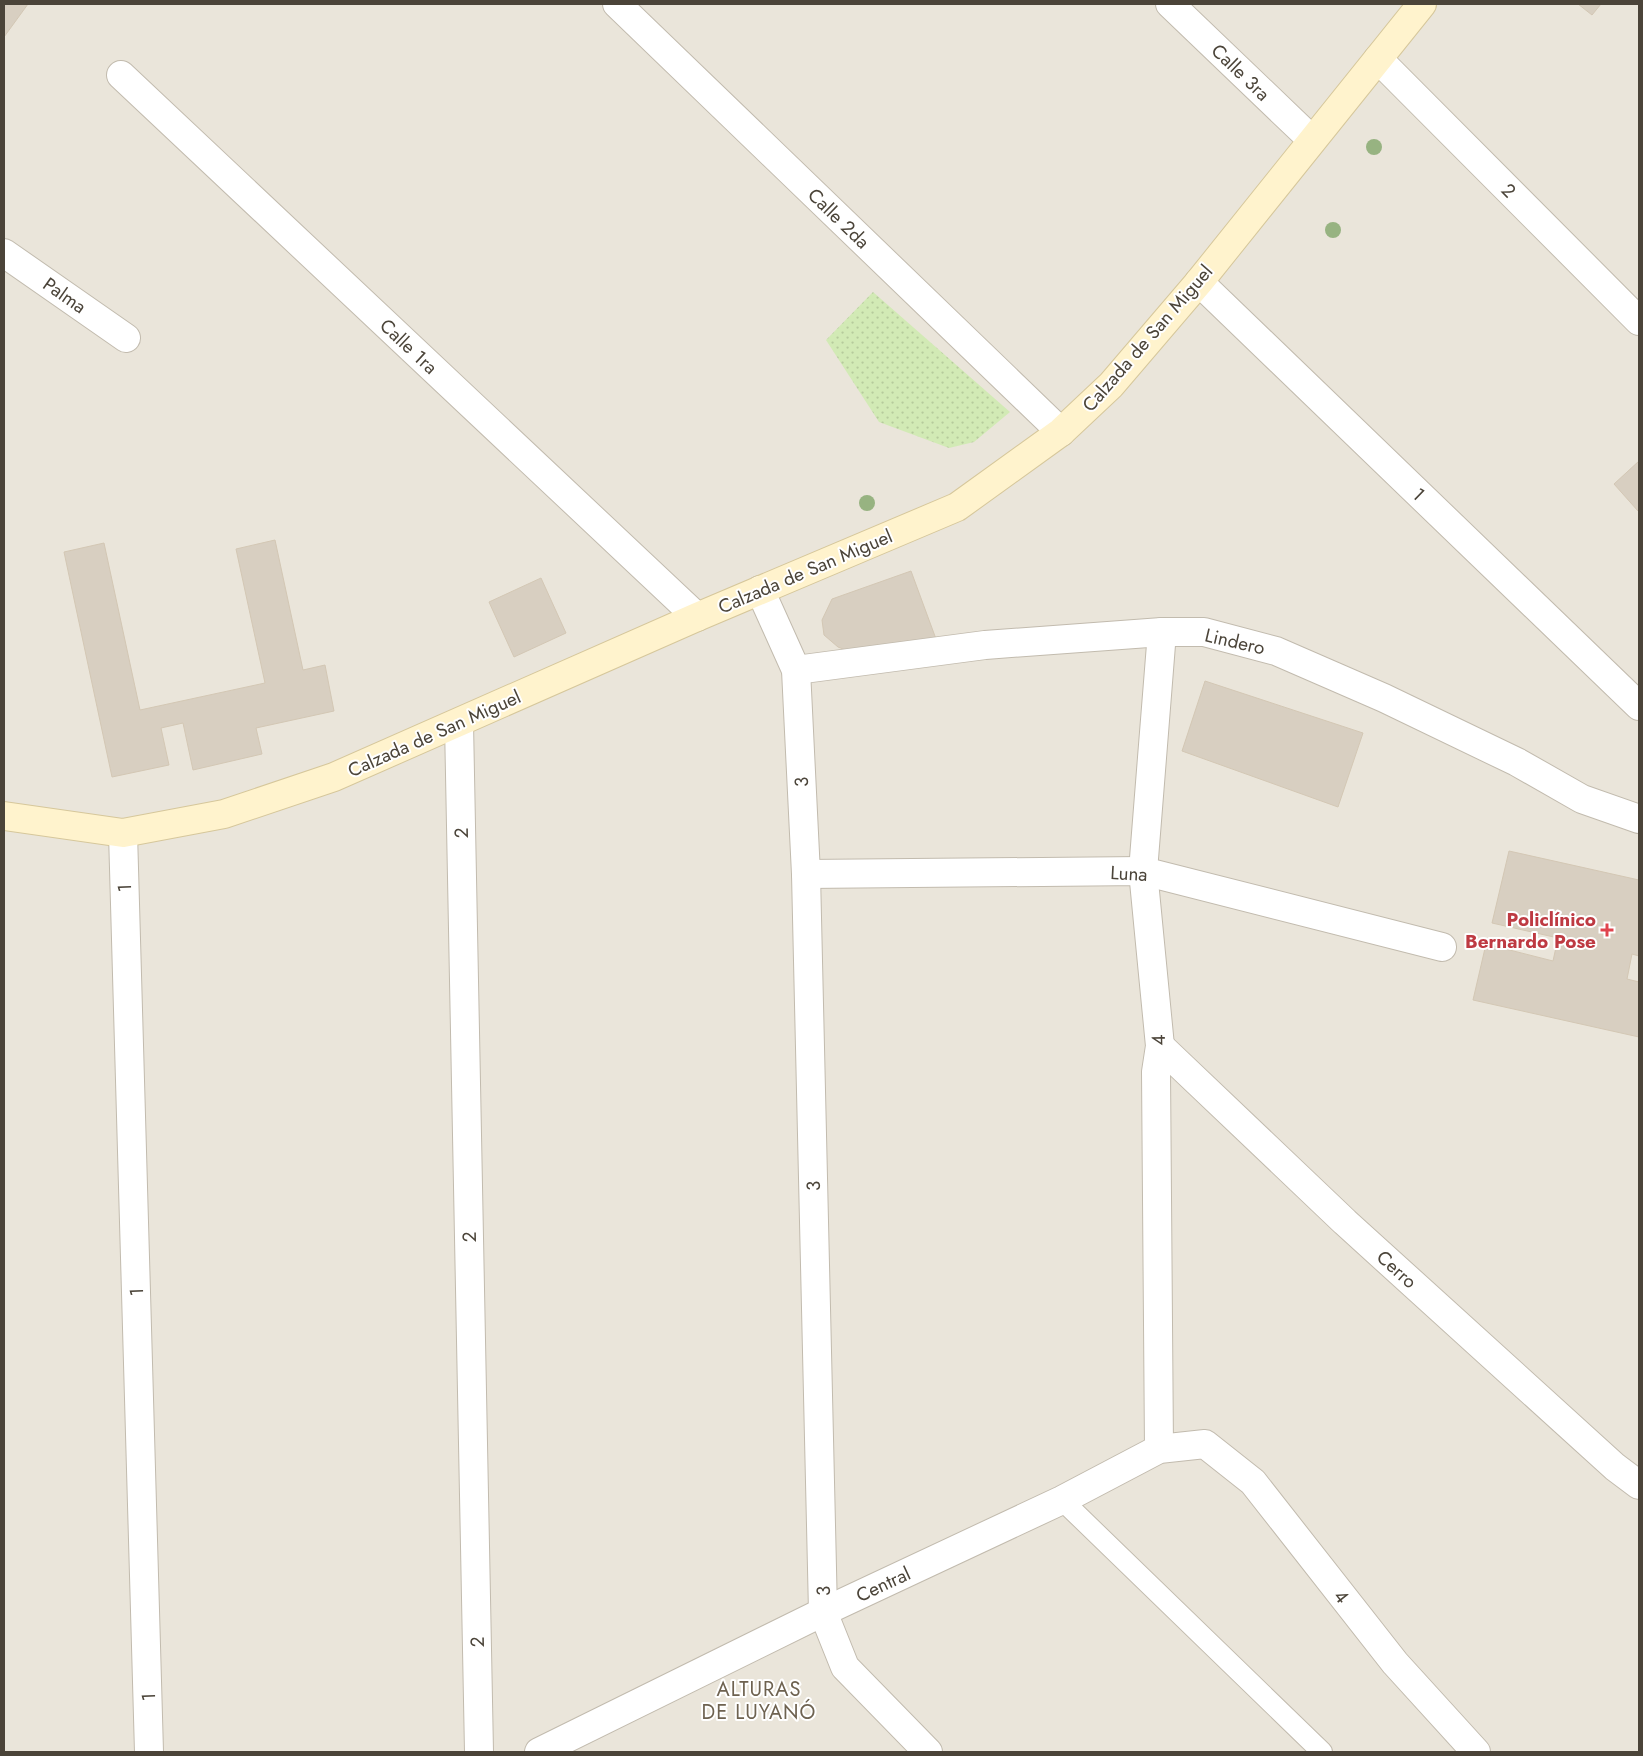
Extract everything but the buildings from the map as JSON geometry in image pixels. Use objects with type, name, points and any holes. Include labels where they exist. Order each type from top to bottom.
[{"type":"main road","name":"Calzada de San Miguel","points":[[4,816],[122,833],[233,811],[334,777],[697,617],[957,507],[1061,432],[1111,385],[1199,282],[1311,139],[1422,4]]},
{"type":"street","name":"Calle 2da","points":[[617,4],[1061,432]]},
{"type":"street","name":"Calle 3ra","points":[[1170,4],[1311,139]]},
{"type":"street","name":"2","points":[[1378,59],[1639,320]]},
{"type":"street","name":"Calle 1ra","points":[[121,75],[697,617]]},
{"type":"street","name":"Palma","points":[[4,253],[126,338]]},
{"type":"street","name":"1","points":[[1199,282],[1639,706]]},
{"type":"street","name":"3","points":[[760,590],[796,670],[806,874],[823,1612],[845,1667],[928,1752]]},
{"type":"street","name":"Lindero","points":[[796,670],[985,645],[1162,632],[1204,632],[1276,651],[1384,698],[1500,753],[1582,799],[1639,819]]},
{"type":"street","name":"4","points":[[1159,1449],[1156,1072],[1160,1046],[1143,871],[1162,632]]},
{"type":"street","name":"2","points":[[459,723],[479,1752]]},
{"type":"street","name":"1","points":[[122,833],[150,1752]]},
{"type":"street","name":"Luna","points":[[806,874],[1143,871],[1442,948]]},
{"type":"street","name":"Cerro","points":[[1160,1046],[1345,1222],[1615,1467],[1639,1484]]},
{"type":"street","name":"4","points":[[1205,1444],[1253,1482],[1395,1664],[1476,1752]]},
{"type":"street","name":"Central","points":[[539,1752],[823,1612],[1062,1500],[1159,1449],[1205,1444]]},
{"type":"lane","points":[[1062,1500],[1322,1752]]},
{"type":"shaded area","points":[[4,4],[1639,4],[1639,1752],[4,1752]]},
{"type":"green space","points":[[873,292],[1010,412],[974,442],[949,448],[879,422],[826,340]]},
{"type":"place","name":"Policlínico Bernardo Pose","points":[[1607,930]]},
{"type":"district","name":"ALTURAS DE LUYANÓ","points":[[759,1700]]}]
